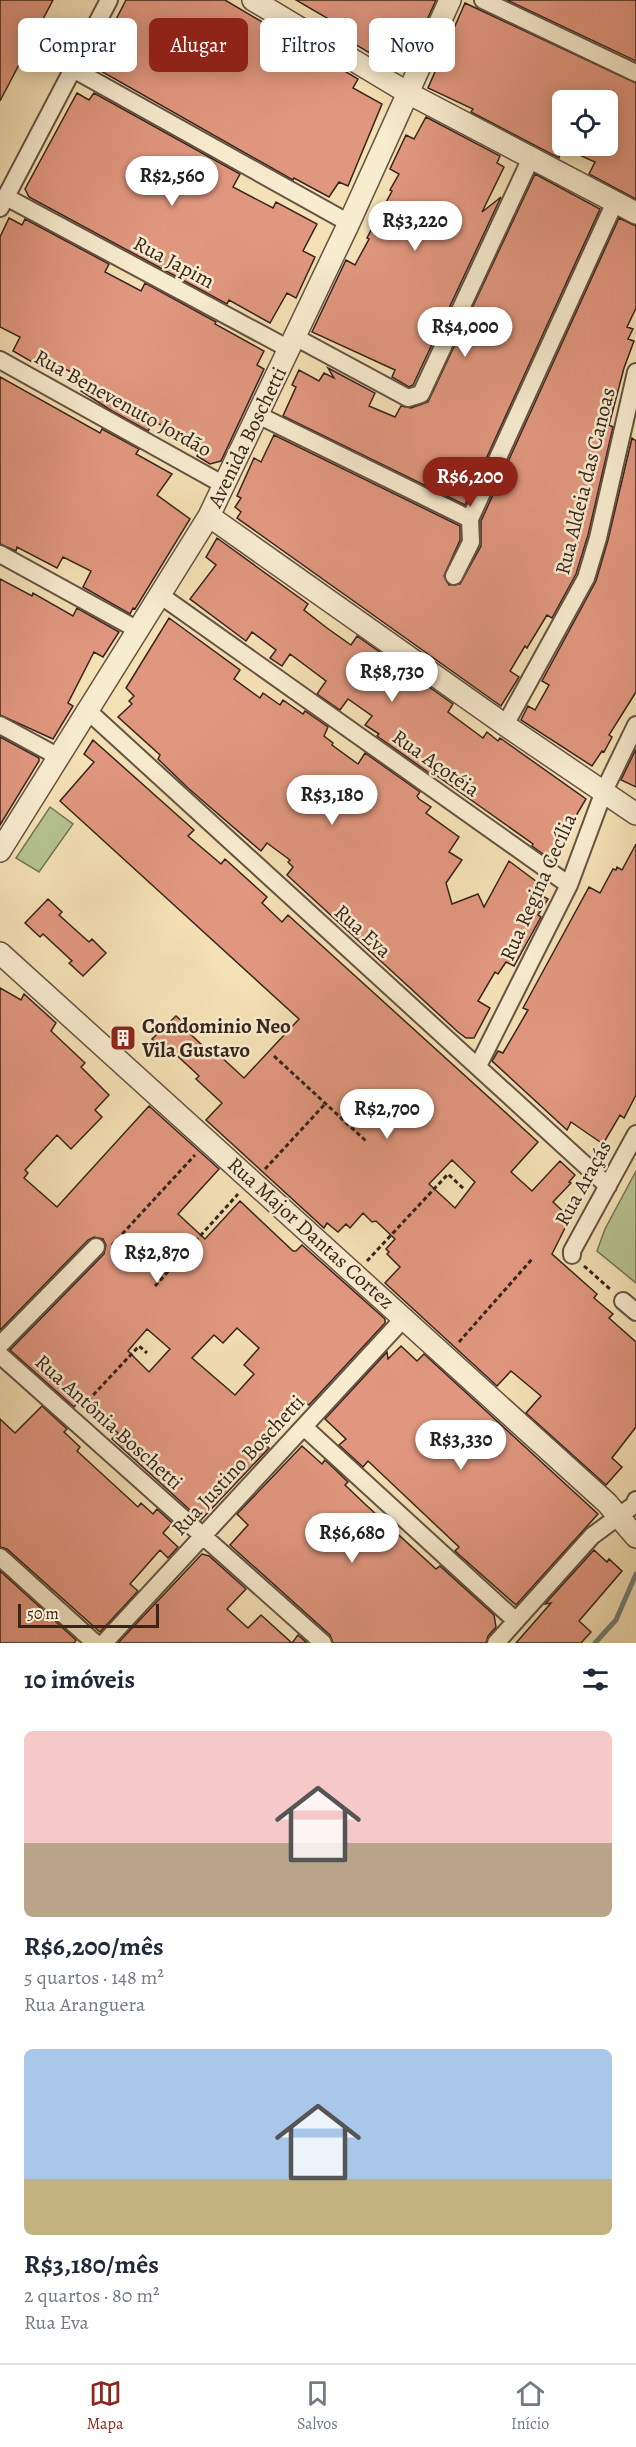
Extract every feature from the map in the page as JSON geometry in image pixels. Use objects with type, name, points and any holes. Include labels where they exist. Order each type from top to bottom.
[{"type":"street","points":[[100,18],[109,0]]},
{"type":"street","points":[[253,0],[408,93],[636,213]]},
{"type":"street","name":"Avenida Boschetti","points":[[0,851],[209,516],[349,223],[450,0]]},
{"type":"street","points":[[483,0],[636,73]]},
{"type":"street","points":[[3,203],[71,72]]},
{"type":"street","points":[[78,72],[349,223]]},
{"type":"street","name":"Rua Japim","points":[[3,203],[408,398],[421,394],[531,158]]},
{"type":"street","points":[[454,576],[471,542],[470,519],[615,202]]},
{"type":"street","name":"Rua Benevenuto Jordão","points":[[0,360],[224,485]]},
{"type":"street","name":"Rua Aldeia das Canoas","points":[[506,725],[586,578],[598,538],[636,372]]},
{"type":"street","points":[[258,416],[470,519]]},
{"type":"street","points":[[209,516],[636,814]]},
{"type":"street","points":[[0,554],[138,630]]},
{"type":"street","name":"Rua Açotéia","points":[[160,595],[568,885]]},
{"type":"street","name":"Rua Eva","points":[[88,711],[608,1186]]},
{"type":"street","points":[[0,724],[59,757]]},
{"type":"street","name":"Rua Regina Cecília","points":[[478,1066],[568,885],[604,790],[636,725]]},
{"type":"street","name":"Rua Major Dantas Cortez","points":[[0,953],[405,1317],[620,1516],[636,1537]]},
{"type":"street","name":"Rua Araçás","points":[[572,1255],[572,1251],[636,1134]]},
{"type":"street","points":[[0,1345],[102,1249]]},
{"type":"street","name":"Rua Justino Boschetti","points":[[104,1643],[405,1317]]},
{"type":"street","name":"Rua Antônia Boschetti","points":[[0,1355],[323,1643]]},
{"type":"street","points":[[304,1427],[516,1621]]},
{"type":"street","points":[[496,1643],[592,1536],[634,1505],[636,1500]]},
{"type":"street","points":[[0,1557],[95,1643]]},
{"type":"path","points":[[274,1056],[366,1141]]},
{"type":"path","points":[[155,1286],[245,1186],[254,1181],[326,1104]]},
{"type":"path","points":[[102,1249],[208,1140]]},
{"type":"path","points":[[355,1274],[448,1174],[464,1189]]},
{"type":"path","points":[[572,1255],[630,1306]]},
{"type":"path","points":[[446,1356],[533,1258]]},
{"type":"path","points":[[71,1418],[139,1346],[147,1353]]},
{"type":"green space","points":[[50,807],[73,824],[39,872],[16,858]]},
{"type":"green space","points":[[636,1171],[636,1283],[597,1251],[605,1229]]},
{"type":"building","points":[[0,0],[53,0],[44,18],[18,18],[18,67],[0,101]]},
{"type":"building","points":[[126,0],[225,0],[260,21],[260,72],[346,72],[358,79],[353,88],[382,104],[348,186],[339,182],[329,197],[294,178],[293,180],[103,72],[137,72],[137,18],[117,18]]},
{"type":"building","points":[[296,0],[436,0],[428,18],[369,18],[369,53],[357,45],[357,18],[327,18]]},
{"type":"building","points":[[507,0],[636,0],[636,61]]},
{"type":"building","points":[[465,3],[636,83],[636,199],[589,174],[595,162],[582,156],[618,156],[618,90],[552,90],[552,154],[471,112],[473,109],[428,88],[435,72],[455,72],[455,26]]},
{"type":"building","points":[[77,93],[89,100],[94,93],[240,174],[233,187],[273,208],[276,202],[317,224],[303,251],[315,257],[296,298],[287,293],[270,323],[229,300],[227,304],[29,197],[25,189]]},
{"type":"building","points":[[426,117],[500,156],[497,163],[504,167],[482,212],[501,197],[413,385],[409,387],[392,377],[395,370],[312,332],[346,260],[355,265],[392,191],[390,190],[399,174],[390,169],[406,135],[414,139]]},
{"type":"building","points":[[535,174],[600,209],[465,505],[283,416],[296,387],[292,385],[299,370],[319,381],[324,373],[334,378],[328,368],[375,393],[369,406],[395,417],[401,406],[411,408],[428,402]]},
{"type":"building","points":[[9,218],[22,225],[25,219],[109,264],[105,272],[141,291],[145,283],[264,351],[257,365],[264,369],[221,461],[210,464],[197,456],[202,448],[154,421],[148,431],[112,411],[81,391],[86,380],[43,357],[39,366],[13,351],[20,337],[0,327],[0,237]]},
{"type":"building","points":[[619,218],[636,226],[636,308],[627,327],[633,329],[628,339],[634,341],[624,368],[609,425],[613,427],[588,535],[576,574],[552,618],[547,615],[510,671],[519,677],[501,706],[237,518],[241,512],[235,507],[241,498],[237,496],[254,458],[261,462],[274,435],[460,526],[460,540],[444,576],[449,585],[460,584],[481,546],[481,521]]},
{"type":"building","points":[[0,377],[100,433],[102,429],[139,449],[136,454],[172,474],[157,495],[190,519],[130,614],[83,587],[91,571],[63,557],[57,568],[17,547],[16,551],[0,544]]},
{"type":"building","points":[[632,438],[636,441],[636,692],[609,735],[612,737],[604,752],[602,751],[592,766],[521,720],[528,706],[535,710],[549,685],[542,681],[596,581]]},
{"type":"building","points":[[217,538],[308,604],[304,610],[351,645],[357,636],[381,653],[377,659],[401,676],[405,670],[453,704],[448,712],[483,738],[487,732],[498,741],[500,738],[586,799],[554,853],[543,854],[532,846],[533,844],[377,736],[379,734],[365,725],[372,716],[348,699],[340,710],[317,694],[326,681],[290,654],[282,666],[270,658],[276,650],[252,632],[246,641],[190,599],[216,565],[206,557]]},
{"type":"building","points":[[0,579],[32,596],[33,593],[73,616],[77,608],[119,632],[103,657],[94,652],[68,703],[73,706],[53,739],[0,715]]},
{"type":"building","points":[[169,618],[240,670],[234,679],[260,698],[263,693],[280,705],[283,700],[303,714],[305,711],[328,727],[324,736],[333,743],[332,745],[358,764],[365,753],[420,792],[417,796],[419,799],[431,807],[426,813],[459,837],[449,852],[462,860],[446,883],[452,904],[478,894],[484,907],[509,861],[541,885],[537,893],[548,899],[538,915],[541,917],[514,966],[506,962],[498,974],[495,972],[478,1001],[490,1008],[474,1038],[466,1038],[458,1032],[287,875],[293,867],[288,862],[290,860],[267,843],[261,851],[188,788],[158,759],[160,755],[118,717],[132,704],[129,701],[134,696],[126,688]]},
{"type":"building","points":[[0,737],[39,758],[39,761],[0,825]]},
{"type":"building","points":[[93,740],[194,830],[188,836],[221,864],[225,859],[267,897],[262,903],[282,922],[288,915],[538,1142],[511,1172],[532,1191],[560,1161],[575,1175],[569,1182],[571,1183],[553,1202],[570,1218],[552,1254],[597,1294],[594,1298],[613,1314],[609,1318],[636,1342],[636,1427],[612,1458],[622,1467],[606,1485],[526,1413],[541,1396],[511,1371],[497,1386],[385,1283],[400,1267],[387,1254],[389,1252],[386,1249],[395,1239],[376,1221],[372,1222],[363,1213],[350,1228],[346,1224],[338,1232],[327,1223],[324,1228],[206,1120],[222,1103],[196,1079],[199,1076],[170,1049],[167,1053],[152,1039],[176,1016],[190,1028],[187,1031],[216,1058],[219,1055],[244,1078],[299,1019],[60,801],[94,762],[84,754]],"holes":[[[452,1160],[475,1182],[455,1208],[429,1184]]]},
{"type":"building","points":[[636,749],[636,787],[621,780]]},
{"type":"building","points":[[636,844],[636,1095],[624,1118],[620,1115],[603,1144],[571,1122],[567,1130],[492,1061],[498,1051],[503,1053],[528,1010],[523,1008],[589,887],[600,893],[613,869],[616,870],[617,867],[622,870]]},
{"type":"building","points":[[48,899],[62,912],[59,915],[89,942],[92,939],[106,953],[83,976],[69,963],[72,961],[43,934],[40,937],[25,923]]},
{"type":"building","points":[[0,988],[21,1000],[24,994],[56,1023],[51,1031],[85,1063],[81,1067],[109,1095],[95,1110],[102,1117],[71,1149],[57,1135],[25,1170],[28,1173],[24,1178],[57,1207],[149,1106],[219,1169],[178,1214],[205,1239],[240,1201],[293,1251],[302,1245],[385,1319],[385,1323],[309,1405],[301,1400],[263,1442],[269,1448],[201,1520],[112,1439],[118,1433],[81,1399],[74,1407],[10,1350],[104,1254],[106,1245],[103,1239],[94,1237],[88,1240],[0,1330]],"holes":[[[237,1328],[259,1348],[244,1365],[254,1374],[235,1395],[192,1358],[214,1335],[223,1343]],[[147,1329],[170,1349],[149,1372],[128,1351]]]},
{"type":"building","points":[[401,1346],[417,1361],[424,1354],[598,1514],[516,1605],[455,1551],[459,1547],[368,1461],[363,1467],[339,1445],[346,1439],[325,1419],[387,1352],[388,1359]]},
{"type":"building","points":[[42,1406],[67,1429],[64,1432],[80,1447],[77,1451],[138,1507],[141,1503],[153,1514],[157,1509],[172,1523],[163,1533],[178,1547],[168,1558],[160,1550],[130,1584],[138,1591],[100,1632],[7,1549],[0,1547],[0,1419],[15,1433]]},
{"type":"building","points":[[302,1446],[322,1464],[325,1460],[348,1482],[345,1485],[366,1505],[436,1569],[440,1566],[494,1615],[496,1627],[488,1636],[486,1643],[333,1643],[330,1635],[230,1545],[248,1525],[237,1514]]},
{"type":"building","points":[[594,1550],[607,1562],[609,1559],[622,1571],[579,1621],[591,1632],[581,1643],[516,1643],[551,1603],[545,1604]]},
{"type":"building","points":[[202,1554],[209,1556],[246,1589],[227,1609],[248,1628],[261,1615],[292,1643],[118,1643]]},
{"type":"building","points":[[0,1571],[76,1640],[74,1643],[0,1643]]},
{"type":"building","points":[[298,1635],[307,1643],[292,1643]]},
{"type":"waterway","points":[[595,1643],[616,1620],[636,1574]]},
{"type":"place","name":"Condominio Neo Vila Gustavo","points":[[123,1038]]}]
